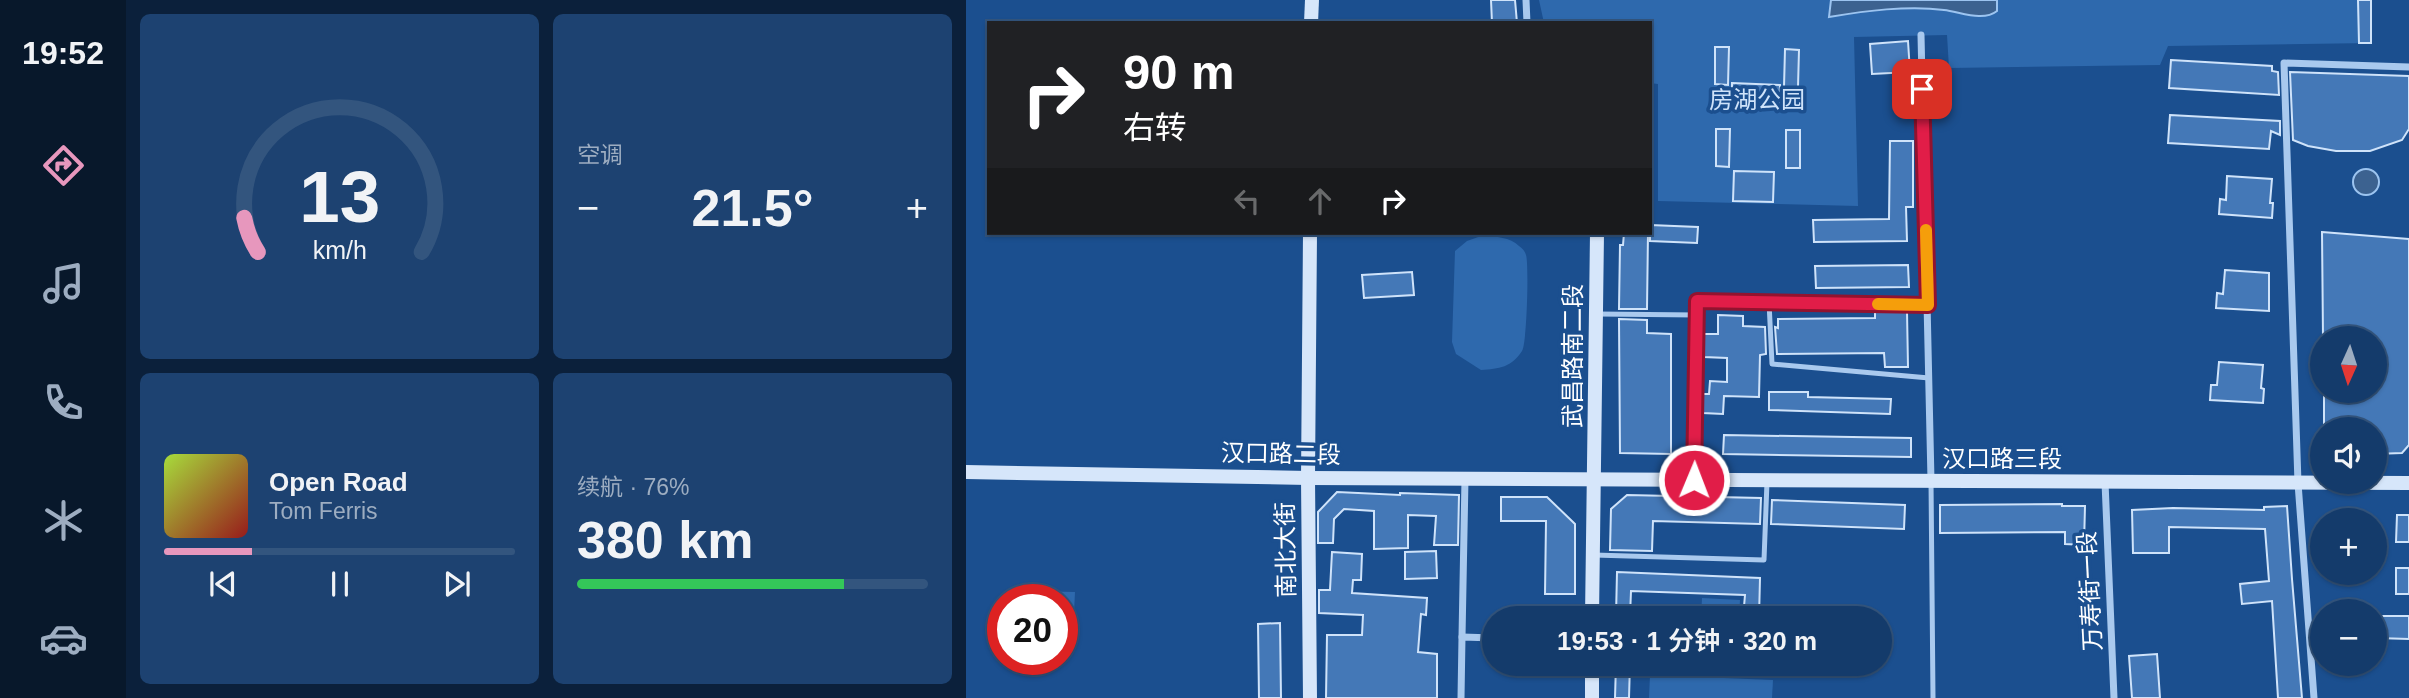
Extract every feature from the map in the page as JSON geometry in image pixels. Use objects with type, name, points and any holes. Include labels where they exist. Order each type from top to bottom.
[{"type":"street","points":[[1311,21],[1312,0]]},
{"type":"street","points":[[1526,0],[1527,21]]},
{"type":"street","points":[[1921,35],[1931,481]]},
{"type":"street","points":[[2314,698],[2298,483],[2284,63],[2409,67]]},
{"type":"street","name":"南北大街","points":[[1310,235],[1310,698]]},
{"type":"street","name":"武昌路南二段","points":[[1592,606],[1597,235]]},
{"type":"street","name":"汉口路二段","points":[[966,471],[1308,478],[1595,480]]},
{"type":"street","points":[[1461,698],[1465,479]]},
{"type":"street","name":"汉口路三段","points":[[1595,480],[2409,483]]},
{"type":"street","name":"万寿街一段","points":[[2105,482],[2114,698]]},
{"type":"street","points":[[1462,637],[1482,638]]},
{"type":"street","points":[[1592,676],[1592,698]]},
{"type":"lane","points":[[1694,480],[1697,301],[1928,305]]},
{"type":"lane","points":[[1769,302],[1772,364],[1929,378]]},
{"type":"lane","points":[[1596,314],[1697,315]]},
{"type":"lane","points":[[1594,555],[1764,560],[1768,480]]},
{"type":"lane","points":[[1931,481],[1933,698]]},
{"type":"green space","name":"房湖公园","points":[[1539,0],[2371,0],[2371,43],[2168,46],[2160,65],[1949,68],[1947,35],[1854,37],[1858,206],[1658,201],[1658,84],[1652,83],[1652,21],[1544,21]]},
{"type":"green space","points":[[1484,235],[1507,239],[1523,250],[1527,261],[1527,287],[1522,351],[1514,361],[1504,366],[1481,370],[1456,354],[1452,342],[1455,251],[1467,241]]},
{"type":"green space","points":[[1702,598],[1740,600],[1740,606],[1702,606]]},
{"type":"green space","points":[[1650,676],[1773,680],[1772,698],[1649,698]]},
{"type":"shaded area","points":[[1831,0],[1997,0],[1997,11],[1979,16],[1944,10],[1901,8],[1829,17]]},
{"type":"shaded area","points":[[2366,169],[2375,173],[2379,182],[2375,191],[2366,195],[2357,191],[2353,182],[2357,173]]},
{"type":"building","points":[[1491,0],[1515,0],[1517,21],[1492,21]]},
{"type":"building","points":[[2358,0],[2371,0],[2371,43],[2359,43]]},
{"type":"building","points":[[1908,41],[1910,72],[1872,74],[1870,44]]},
{"type":"building","points":[[1715,47],[1729,47],[1728,85],[1715,84]]},
{"type":"building","points":[[1785,49],[1799,50],[1798,87],[1784,87]]},
{"type":"building","points":[[2171,60],[2272,66],[2272,71],[2278,72],[2279,95],[2169,88]]},
{"type":"building","points":[[2290,72],[2409,76],[2409,129],[2402,140],[2370,151],[2336,151],[2293,140]]},
{"type":"building","points":[[1732,83],[1780,85],[1779,109],[1732,107]]},
{"type":"building","points":[[2170,115],[2280,121],[2280,135],[2271,131],[2269,149],[2168,143]]},
{"type":"building","points":[[1716,129],[1730,129],[1729,167],[1716,166]]},
{"type":"building","points":[[1786,130],[1800,130],[1800,168],[1786,168]]},
{"type":"building","points":[[1890,141],[1913,141],[1913,207],[1906,207],[1907,241],[1814,242],[1813,220],[1889,219]]},
{"type":"building","points":[[1734,171],[1774,172],[1773,202],[1733,201]]},
{"type":"building","points":[[2227,176],[2272,179],[2272,218],[2219,214],[2220,199],[2226,200]]},
{"type":"building","points":[[1652,225],[1698,227],[1697,243],[1650,241]]},
{"type":"building","points":[[2322,232],[2409,239],[2409,445],[2402,453],[2387,454],[2387,417],[2324,417],[2324,403],[2387,403],[2387,326],[2323,326]]},
{"type":"building","points":[[1624,235],[1648,235],[1647,309],[1619,309],[1620,245],[1623,245]]},
{"type":"building","points":[[1908,265],[1909,287],[1816,288],[1815,266]]},
{"type":"building","points":[[2225,270],[2269,273],[2269,311],[2216,308],[2217,293],[2223,294]]},
{"type":"building","points":[[1412,272],[1414,295],[1364,298],[1362,275]]},
{"type":"building","points":[[1875,311],[1907,311],[1908,367],[1885,367],[1884,353],[1777,354],[1775,327],[1778,328],[1778,319],[1875,318]]},
{"type":"building","points":[[1718,315],[1743,316],[1743,326],[1765,327],[1766,354],[1760,355],[1759,397],[1724,396],[1723,414],[1703,413],[1703,394],[1709,394],[1710,381],[1727,382],[1727,358],[1704,357],[1704,334],[1718,334]]},
{"type":"building","points":[[1619,319],[1647,320],[1647,333],[1671,334],[1671,454],[1620,453]]},
{"type":"building","points":[[2219,362],[2263,365],[2263,403],[2210,400],[2211,385],[2217,385]]},
{"type":"building","points":[[1769,392],[1808,392],[1808,397],[1891,399],[1890,414],[1769,410]]},
{"type":"building","points":[[1724,435],[1911,438],[1911,457],[1723,454]]},
{"type":"building","points":[[1337,492],[1459,495],[1458,545],[1434,545],[1436,516],[1408,515],[1408,548],[1374,549],[1374,511],[1344,509],[1334,519],[1333,543],[1318,543],[1318,512]]},
{"type":"building","points":[[1627,495],[1761,498],[1760,524],[1653,521],[1652,551],[1610,550],[1611,509]]},
{"type":"building","points":[[1501,497],[1547,497],[1575,524],[1575,594],[1545,594],[1546,521],[1501,521]]},
{"type":"building","points":[[1772,500],[1905,505],[1904,529],[1771,524]]},
{"type":"building","points":[[1940,505],[2085,506],[2084,545],[2065,544],[2065,532],[1940,533]]},
{"type":"building","points":[[2287,506],[2302,698],[2278,698],[2272,601],[2242,604],[2240,584],[2269,581],[2265,529],[2169,527],[2169,553],[2133,553],[2132,510],[2264,510],[2264,507]]},
{"type":"building","points":[[2397,515],[2409,515],[2409,542],[2396,542]]},
{"type":"building","points":[[1436,551],[1437,578],[1405,579],[1405,552]]},
{"type":"building","points":[[1332,552],[1362,554],[1361,580],[1353,580],[1352,593],[1427,598],[1426,615],[1421,614],[1418,652],[1437,654],[1437,698],[1326,698],[1327,635],[1362,635],[1363,615],[1319,613],[1319,590],[1330,590]]},
{"type":"building","points":[[2396,568],[2409,568],[2409,594],[2396,594]]},
{"type":"building","points":[[1617,572],[1760,578],[1759,606],[1744,606],[1745,595],[1631,591],[1630,606],[1616,606]]},
{"type":"building","points":[[2387,616],[2409,616],[2409,639],[2387,638]]},
{"type":"building","points":[[1280,623],[1281,698],[1259,698],[1258,624]]},
{"type":"building","points":[[2157,654],[2160,698],[2132,698],[2129,656]]},
{"type":"building","points":[[1616,676],[1630,676],[1629,698],[1615,698]]},
{"type":"slow traffic","points":[[1878,304],[1928,305],[1926,230]]},
{"type":"route","points":[[1694,480],[1697,301],[1928,305],[1922,89]]}]
